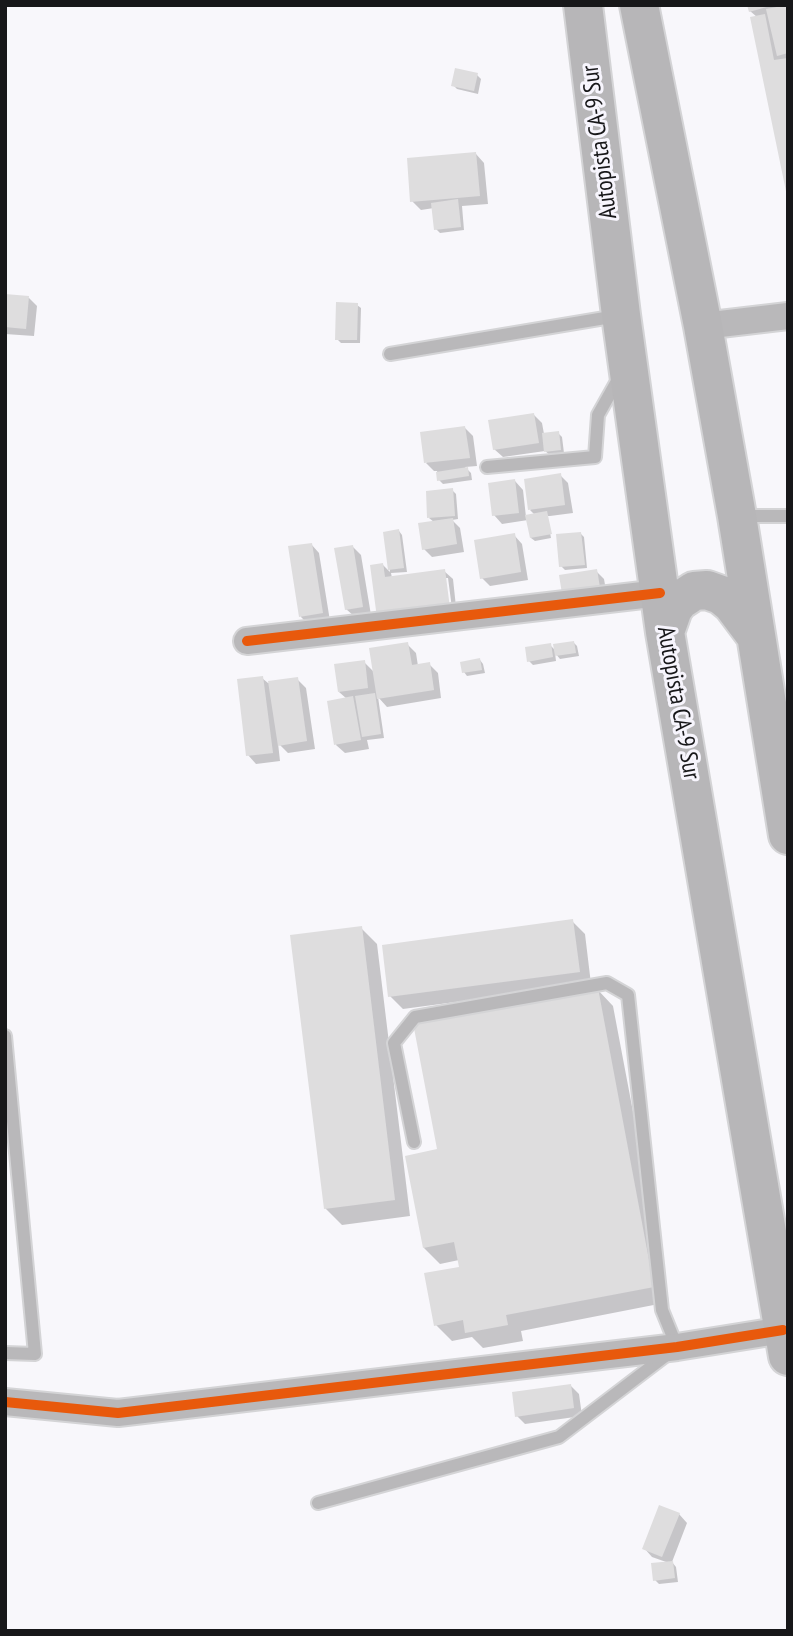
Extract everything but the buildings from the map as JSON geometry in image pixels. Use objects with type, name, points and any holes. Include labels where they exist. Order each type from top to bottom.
[{"type":"highway","name":"Autopista CA-9 Sur","points":[[583,5],[621,315],[665,632],[771,1264],[786,1328]]},
{"type":"highway","points":[[639,5],[703,326],[737,516],[788,835]]},
{"type":"highway","points":[[665,632],[673,609],[679,601],[694,591],[707,590],[721,595],[733,604],[757,638]]},
{"type":"street","points":[[703,326],[788,316]]},
{"type":"street","points":[[247,640],[660,593]]},
{"type":"street","points":[[5,1402],[118,1413],[677,1346],[786,1328]]},
{"type":"lane","points":[[390,354],[621,315]]},
{"type":"lane","points":[[487,467],[594,457],[598,415],[628,364]]},
{"type":"lane","points":[[737,516],[788,516]]},
{"type":"lane","points":[[318,1503],[559,1437],[677,1346],[662,1310],[628,995],[607,983],[415,1017],[394,1043],[414,1142]]},
{"type":"lane","points":[[5,1036],[10,1130],[36,1354],[5,1353]]},
{"type":"cycle path","points":[[247,641],[660,593]]},
{"type":"cycle path","points":[[5,1402],[118,1413],[677,1347],[783,1330]]}]
